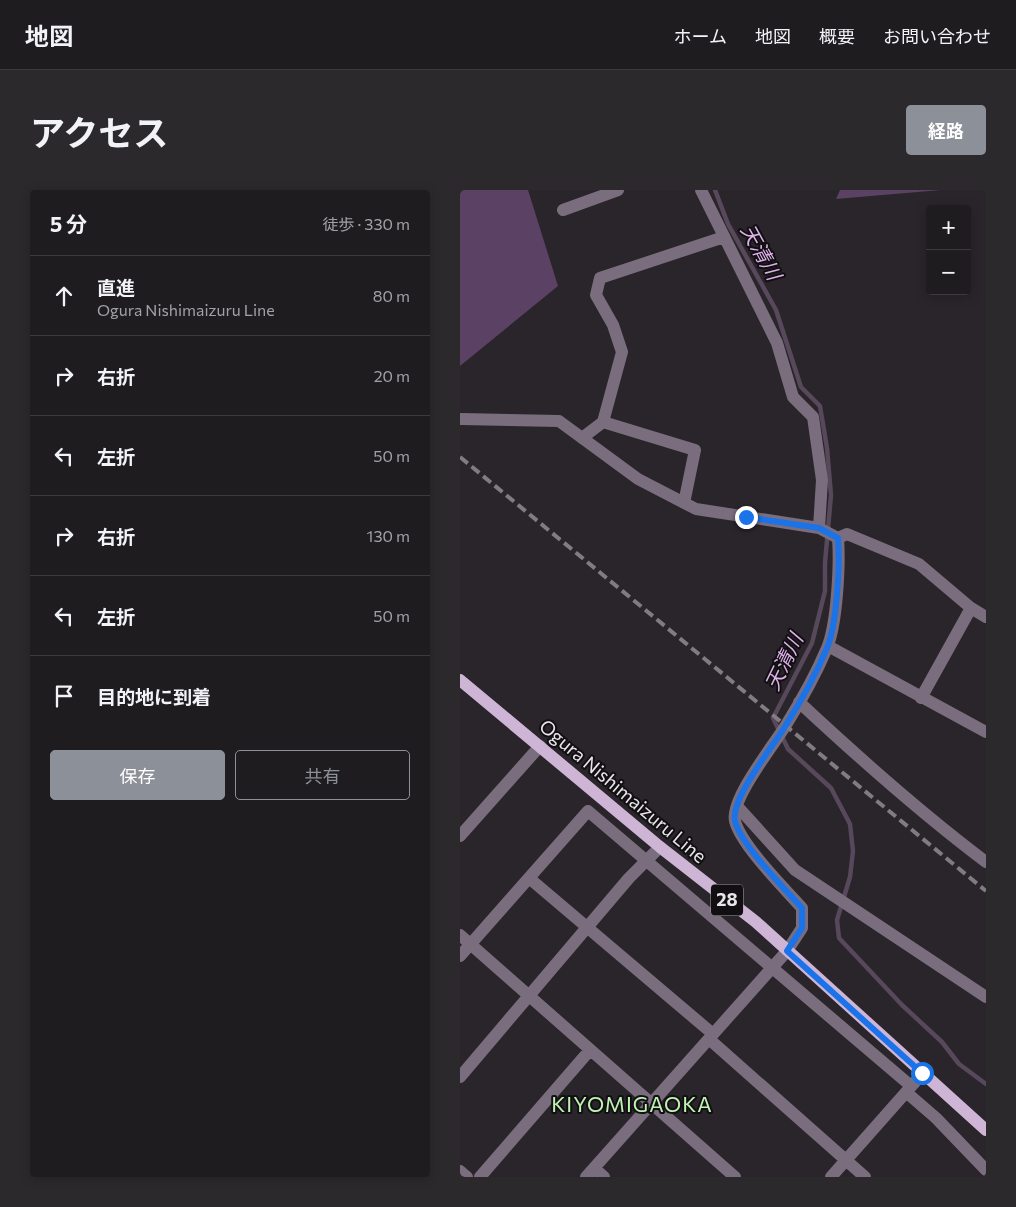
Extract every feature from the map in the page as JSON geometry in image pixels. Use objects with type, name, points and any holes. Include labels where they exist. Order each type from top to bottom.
[{"type":"main road","name":"Ogura Nishimaizuru Line","points":[[460,680],[660,847],[756,922],[986,1130]]},
{"type":"street","points":[[563,210],[618,190]]},
{"type":"street","points":[[701,190],[777,343],[792,397],[813,417],[822,480],[819,528]]},
{"type":"street","points":[[582,438],[603,422],[622,352],[613,325],[596,294],[600,278],[724,237]]},
{"type":"street","points":[[460,419],[559,420],[638,479],[684,503],[696,508],[819,528],[838,538]]},
{"type":"street","points":[[603,422],[695,450],[684,503]]},
{"type":"street","points":[[838,538],[847,534],[919,564],[971,608],[986,618]]},
{"type":"street","points":[[604,1177],[590,1172],[787,951],[802,928],[802,908],[746,842],[735,821],[737,806],[761,760],[771,750],[800,702],[828,646],[837,593],[838,538]]},
{"type":"street","points":[[921,698],[971,608]]},
{"type":"street","points":[[828,646],[986,732]]},
{"type":"street","points":[[800,702],[841,741],[986,862]]},
{"type":"street","points":[[460,836],[540,746]]},
{"type":"street","points":[[737,806],[795,870],[986,997]]},
{"type":"street","points":[[460,956],[588,811],[773,967],[909,1089],[986,1170]]},
{"type":"street","points":[[460,1076],[588,926],[660,847]]},
{"type":"street","points":[[529,878],[588,926],[866,1177]]},
{"type":"street","points":[[460,935],[528,997],[735,1177]]},
{"type":"street","points":[[480,1177],[590,1050]]},
{"type":"street","points":[[831,1177],[922,1073]]},
{"type":"street","points":[[460,1171],[467,1177]]},
{"type":"shaded area","points":[[460,190],[528,190],[558,286],[460,366]]},
{"type":"shaded area","points":[[840,190],[941,190],[836,199]]},
{"type":"waterway","name":"天清川","points":[[715,190],[728,224],[776,310],[801,387],[820,406],[827,448],[831,495],[825,563],[825,591],[812,643],[773,718],[788,749],[831,788],[850,824],[853,851],[850,877],[837,920],[839,938],[902,1005],[942,1042],[959,1064],[986,1084]]},
{"type":"railway","points":[[460,457],[986,891]]},
{"type":"district","name":"KIYOMIGAOKA","points":[[632,1105]]},
{"type":"route","points":[[746,517],[819,528],[838,538],[839,553],[837,593],[828,646],[786,726],[771,750],[761,760],[737,806],[735,821],[746,842],[802,908],[802,928],[787,951],[838,995],[922,1073]]}]
